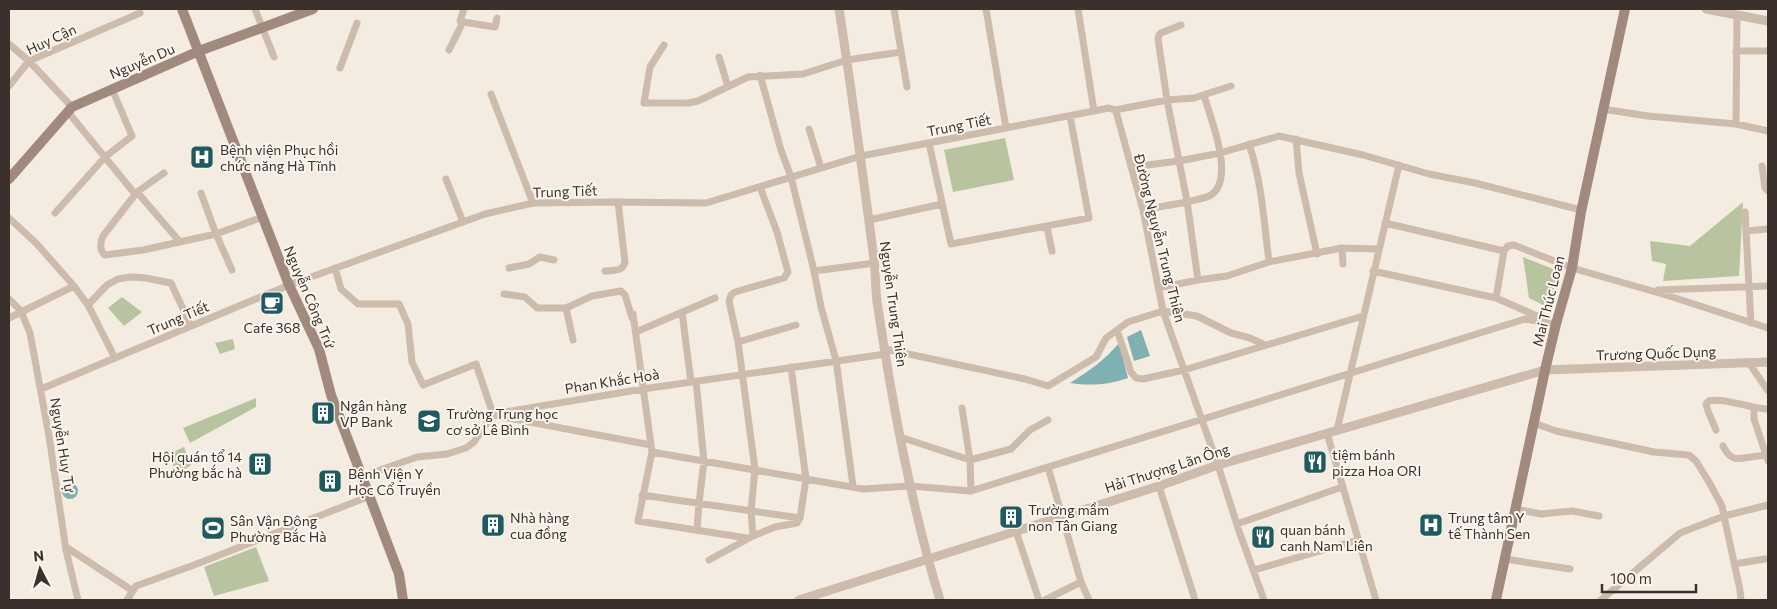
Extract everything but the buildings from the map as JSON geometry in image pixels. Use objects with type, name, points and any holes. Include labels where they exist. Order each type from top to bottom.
[{"type":"main road","name":"Nguyễn Công Trứ","points":[[182,9],[288,285],[319,349],[331,395],[363,476],[398,574],[403,600]]},
{"type":"main road","name":"Nguyễn Du","points":[[9,179],[70,109],[199,51],[313,9]]},
{"type":"main road","name":"Mai Thúc Loan","points":[[1496,600],[1545,370],[1572,268],[1581,210],[1625,9]]},
{"type":"street","points":[[254,9],[274,57]]},
{"type":"street","points":[[463,22],[460,20],[464,9]]},
{"type":"street","name":"Nguyễn Trung Thiên","points":[[839,9],[875,263],[877,306],[909,486],[927,560],[940,600]]},
{"type":"street","points":[[894,9],[907,87]]},
{"type":"street","points":[[986,9],[1006,128]]},
{"type":"street","points":[[1078,9],[1094,111]]},
{"type":"street","points":[[1706,9],[1732,12],[1768,20]]},
{"type":"street","points":[[1732,12],[1736,51],[1736,124]]},
{"type":"street","name":"Huy Cận","points":[[9,86],[29,61],[140,13]]},
{"type":"street","points":[[463,22],[495,27],[497,18]]},
{"type":"street","points":[[449,50],[463,22]]},
{"type":"street","points":[[340,68],[357,23]]},
{"type":"street","points":[[1180,25],[1159,35],[1167,100],[1187,201],[1198,280]]},
{"type":"street","points":[[9,44],[29,61],[70,109],[105,157],[180,242]]},
{"type":"street","points":[[664,45],[650,67],[644,103],[688,103],[698,101],[748,77],[803,74],[847,60],[901,52]]},
{"type":"street","points":[[1736,51],[1768,51]]},
{"type":"street","points":[[719,57],[728,87]]},
{"type":"street","points":[[760,75],[780,150],[791,177],[821,307],[836,360],[853,486]]},
{"type":"street","name":"Trung Tiết","points":[[41,389],[288,285],[484,214],[533,203],[706,203],[861,156],[1094,111],[1194,98],[1231,86]]},
{"type":"street","points":[[55,213],[105,157],[132,136],[112,89]]},
{"type":"street","points":[[491,94],[533,203]]},
{"type":"street","points":[[1143,210],[1211,195],[1221,183],[1220,153],[1204,95]]},
{"type":"street","name":"Đường Nguyễn Trung Thiên","points":[[1114,109],[1143,210],[1163,311],[1264,600]]},
{"type":"street","points":[[1602,109],[1648,116],[1736,124],[1768,131]]},
{"type":"street","points":[[929,143],[951,244],[1047,227],[1089,218],[1070,116]]},
{"type":"street","points":[[809,129],[821,168]]},
{"type":"street","points":[[1131,167],[1179,161],[1220,153],[1279,136],[1364,155],[1581,210]]},
{"type":"street","points":[[1296,140],[1299,173],[1317,254]]},
{"type":"street","points":[[1249,144],[1261,192],[1269,262]]},
{"type":"street","points":[[1336,430],[1399,165]]},
{"type":"street","points":[[1768,170],[1762,166],[1764,185],[1768,192]]},
{"type":"street","points":[[164,173],[136,193],[103,236],[100,243],[103,254],[111,256],[216,234],[263,217]]},
{"type":"street","points":[[446,178],[462,222]]},
{"type":"street","points":[[750,537],[755,469],[738,342],[729,305],[731,296],[742,290],[784,278],[788,274],[777,232],[760,187]]},
{"type":"street","points":[[201,193],[232,270]]},
{"type":"street","points":[[605,271],[621,270],[625,262],[618,202]]},
{"type":"street","points":[[868,220],[942,204]]},
{"type":"street","points":[[1745,212],[1751,323]]},
{"type":"street","points":[[9,218],[36,243],[74,286],[88,305],[115,358]]},
{"type":"street","points":[[1385,222],[1504,252]]},
{"type":"street","points":[[1047,227],[1052,251]]},
{"type":"street","points":[[1746,231],[1768,229]]},
{"type":"street","points":[[1496,298],[1504,252],[1508,246],[1514,245],[1572,268],[1706,307],[1768,328]]},
{"type":"street","points":[[1342,248],[1344,264]]},
{"type":"street","points":[[1158,288],[1227,276],[1269,262],[1342,248],[1379,249]]},
{"type":"street","points":[[509,268],[529,264],[540,257],[554,260]]},
{"type":"street","points":[[814,271],[875,263]]},
{"type":"street","points":[[335,268],[341,289],[358,304],[399,304],[408,324],[412,362],[423,385],[476,364],[493,414],[503,418],[704,461],[863,489],[909,486],[971,491],[1525,318],[1556,324]]},
{"type":"street","points":[[1373,271],[1496,298],[1556,324]]},
{"type":"street","points":[[88,305],[107,285],[118,279],[131,277],[168,282],[172,283],[175,288],[191,326]]},
{"type":"street","points":[[9,318],[74,286]]},
{"type":"street","points":[[1647,290],[1768,286]]},
{"type":"street","points":[[504,294],[525,297],[537,308],[566,308],[592,296],[620,291],[625,296],[636,332]]},
{"type":"street","points":[[636,332],[715,298]]},
{"type":"street","name":"Nguyễn Huy Tự","points":[[9,299],[21,311],[30,333],[41,389],[66,547],[78,600]]},
{"type":"street","points":[[566,308],[573,340]]},
{"type":"street","points":[[1266,346],[1250,338],[1231,333],[1197,316],[1163,311],[1128,322],[1117,330],[1131,372],[1136,378],[1154,377],[1184,370],[1266,346],[1363,316]]},
{"type":"street","points":[[682,312],[704,461],[698,503],[697,530]]},
{"type":"street","points":[[633,314],[651,449],[638,521],[750,537]]},
{"type":"street","points":[[738,342],[796,325]]},
{"type":"street","name":"Phan Khắc Hoà","points":[[493,414],[643,388],[885,352],[1025,379],[1048,386],[1096,357],[1106,338],[1117,330]]},
{"type":"street","name":"Trương Quốc Dụng","points":[[1545,370],[1768,362]]},
{"type":"street","points":[[1748,363],[1768,391]]},
{"type":"street","points":[[709,560],[750,537],[774,527],[798,523],[806,479],[791,367]]},
{"type":"street","name":"Hải Thượng Lãn Ông","points":[[799,600],[1159,486],[1218,464],[1545,370]]},
{"type":"street","points":[[1716,430],[1706,408],[1709,400],[1768,409]]},
{"type":"street","points":[[962,408],[970,460],[971,491]]},
{"type":"street","points":[[1754,408],[1754,419],[1767,459]]},
{"type":"street","points":[[363,476],[417,457],[447,454],[466,448],[474,442],[493,414]]},
{"type":"street","points":[[900,437],[970,460],[1008,450],[1030,430],[1048,420]]},
{"type":"street","points":[[1534,424],[1556,431],[1654,452],[1689,455],[1696,461],[1722,506],[1741,600]]},
{"type":"street","points":[[1326,432],[1376,600]]},
{"type":"street","points":[[1723,446],[1732,458],[1759,455],[1767,459]]},
{"type":"street","points":[[1048,467],[1081,582],[1089,600]]},
{"type":"street","points":[[1159,486],[1195,600]]},
{"type":"street","points":[[1236,524],[1342,487]]},
{"type":"street","points":[[642,495],[800,518]]},
{"type":"street","points":[[128,600],[136,586],[370,496]]},
{"type":"street","points":[[1602,600],[1680,533],[1724,516],[1768,505]]},
{"type":"street","points":[[1516,509],[1542,514],[1572,511],[1599,516]]},
{"type":"street","points":[[1016,531],[1039,600]]},
{"type":"street","points":[[1254,570],[1358,540]]},
{"type":"street","points":[[66,547],[133,591]]},
{"type":"street","points":[[1505,559],[1570,569]]},
{"type":"street","points":[[1734,564],[1765,560]]},
{"type":"street","points":[[1045,600],[1081,582]]},
{"type":"green space","points":[[1005,138],[1014,180],[953,192],[944,150]]},
{"type":"green space","points":[[1743,202],[1739,276],[1663,281],[1666,264],[1652,261],[1650,241],[1690,246]]},
{"type":"green space","points":[[1523,257],[1561,272],[1547,307],[1529,298]]},
{"type":"green space","points":[[122,297],[142,312],[124,326],[108,308]]},
{"type":"green space","points":[[233,339],[235,349],[220,354],[215,343]]},
{"type":"green space","points":[[256,398],[256,407],[190,443],[183,428]]},
{"type":"green space","points":[[184,447],[191,465],[181,472],[174,467],[169,454]]},
{"type":"green space","points":[[256,547],[269,581],[214,596],[204,567]]},
{"type":"water","points":[[1141,330],[1150,356],[1134,361],[1127,337]]},
{"type":"water","points":[[1119,343],[1128,378],[1099,384],[1070,383],[1096,365]]},
{"type":"water","points":[[70,483],[76,485],[78,491],[76,497],[70,499],[64,497],[62,491],[64,485]]},
{"type":"place","name":"Bệnh viện Phục hồi chức năng Hà Tĩnh","points":[[202,157]]},
{"type":"place","name":"Cafe 368","points":[[272,303]]},
{"type":"place","name":"Ngân hàng VP Bank","points":[[323,413]]},
{"type":"place","name":"Trường Trung học cơ sở Lê Bình","points":[[429,421]]},
{"type":"place","name":"tiệm bánh pizza Hoa ORI","points":[[1315,462]]},
{"type":"place","name":"Hội quán tổ 14 Phường bắc hà","points":[[260,464]]},
{"type":"place","name":"Bệnh Viện Y Học Cổ Truyền","points":[[330,481]]},
{"type":"place","name":"Trường mầm non Tân Giang","points":[[1011,517]]},
{"type":"place","name":"Nhà hàng cua đồng","points":[[493,525]]},
{"type":"place","name":"Trung tâm Y tế Thành Sen","points":[[1431,525]]},
{"type":"place","name":"Sân Vận Động Phường Bắc Hà","points":[[213,528]]},
{"type":"place","name":"quan bánh canh Nam Liên","points":[[1263,537]]}]
